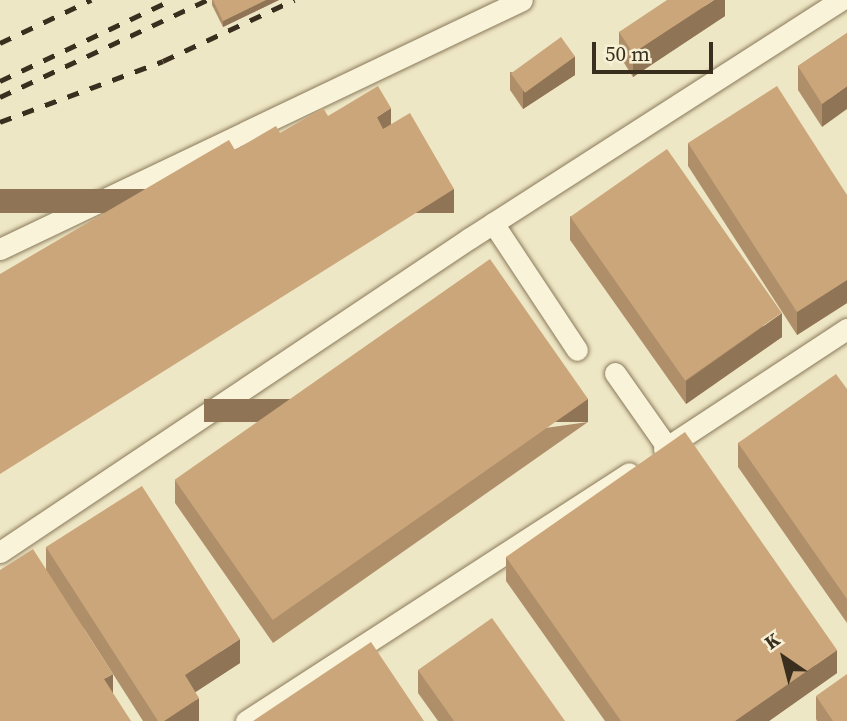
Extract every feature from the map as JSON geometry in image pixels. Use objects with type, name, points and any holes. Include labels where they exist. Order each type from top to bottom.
[{"type":"street","points":[[0,249],[523,0]]},
{"type":"street","points":[[0,552],[493,223],[841,0]]},
{"type":"street","points":[[493,223],[577,350]]},
{"type":"street","points":[[246,721],[847,329]]},
{"type":"street","points":[[615,373],[667,447]]},
{"type":"building","points":[[213,0],[266,0],[223,21]]},
{"type":"building","points":[[667,0],[714,0],[633,53],[619,32]]},
{"type":"building","points":[[847,33],[847,86],[822,104],[798,66]]},
{"type":"building","points":[[561,37],[575,56],[525,93],[511,73]]},
{"type":"building","points":[[378,86],[391,108],[377,117],[383,129],[410,113],[454,189],[0,474],[0,274],[229,140],[235,150],[276,126],[280,133],[323,108],[328,116]]},
{"type":"building","points":[[777,86],[847,195],[847,280],[797,312],[688,143]]},
{"type":"building","points":[[667,149],[782,313],[685,381],[570,217]]},
{"type":"building","points":[[490,259],[588,399],[273,620],[175,480]]},
{"type":"building","points":[[836,374],[847,389],[847,599],[738,443]]},
{"type":"building","points":[[685,432],[837,650],[735,721],[621,721],[506,557]]},
{"type":"building","points":[[142,486],[240,639],[185,675],[199,698],[164,721],[158,721],[46,547]]},
{"type":"building","points":[[33,549],[113,674],[104,679],[131,721],[0,721],[0,570]]},
{"type":"building","points":[[492,618],[565,721],[454,721],[418,670]]},
{"type":"building","points":[[371,642],[424,721],[253,721]]},
{"type":"building","points":[[847,674],[847,721],[833,721],[816,696]]},
{"type":"railway","points":[[0,43],[91,0]]},
{"type":"railway","points":[[0,81],[171,0]]},
{"type":"railway","points":[[0,97],[207,0]]},
{"type":"railway","points":[[0,122],[163,61],[294,0]]}]
